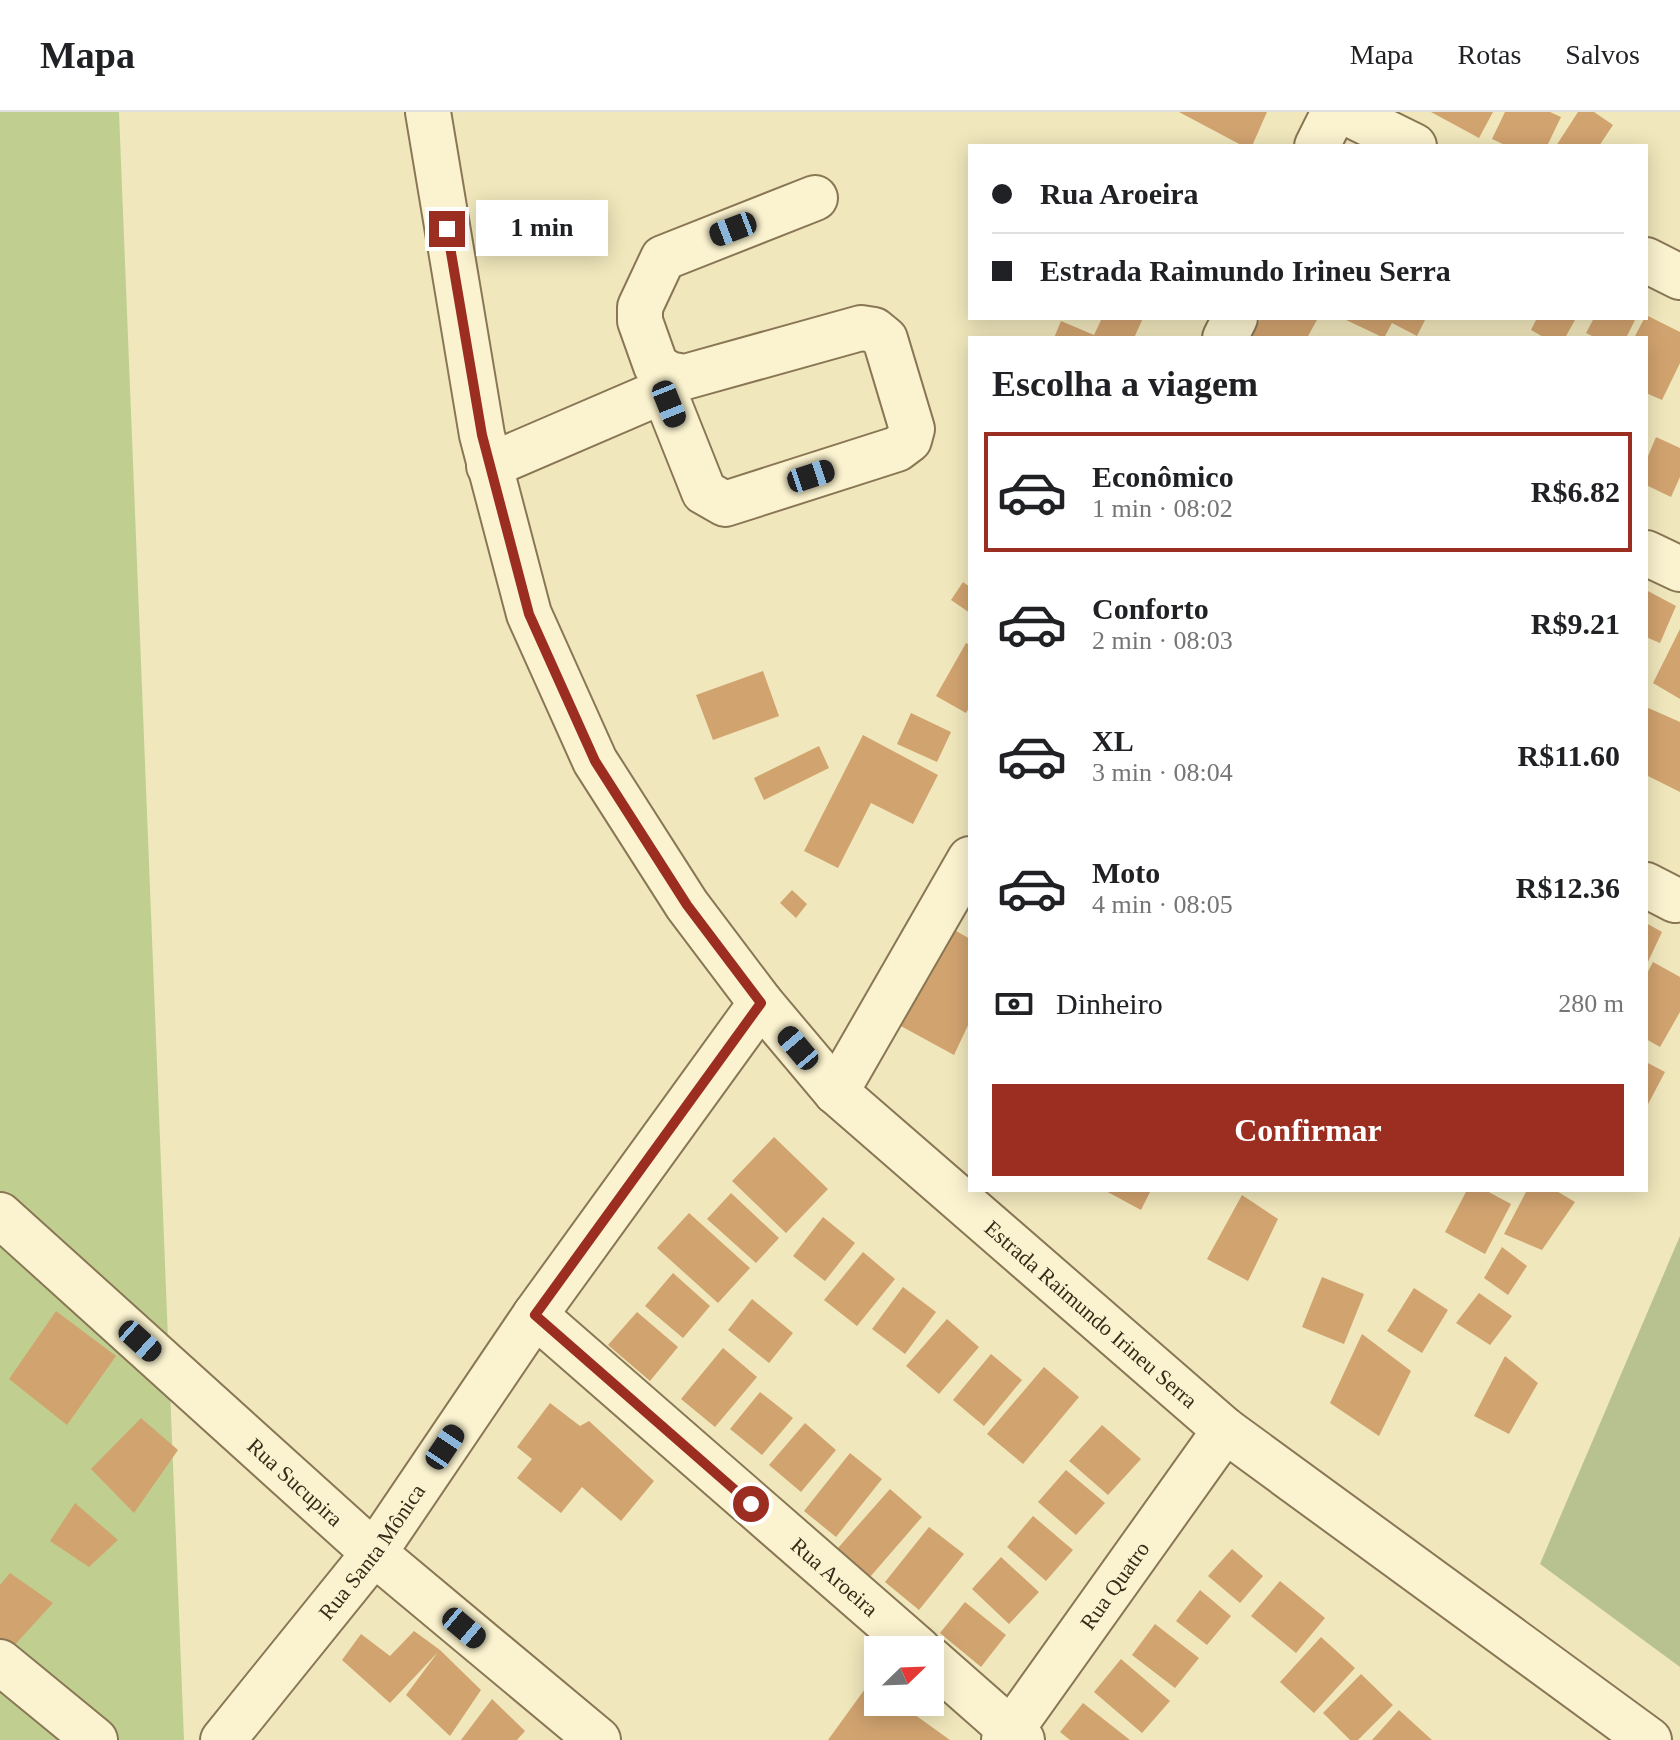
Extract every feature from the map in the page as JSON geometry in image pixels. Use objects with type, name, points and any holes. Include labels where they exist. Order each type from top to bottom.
[{"type":"street","name":"Estrada Raimundo Irineu Serra","points":[[428,112],[486,450],[529,614],[595,761],[687,905],[761,1003],[836,1092],[1225,1430],[1649,1740]]},
{"type":"street","points":[[1318,144],[1334,112]]},
{"type":"street","points":[[1345,112],[1410,144]]},
{"type":"street","points":[[486,450],[647,398],[659,397],[669,404],[704,492],[725,504],[897,449],[909,440],[912,429],[885,339],[874,330],[861,328],[685,377],[669,374],[656,366],[640,321],[640,307],[663,258],[815,198]]},
{"type":"street","points":[[1648,261],[1680,277]]},
{"type":"street","points":[[486,450],[656,366]]},
{"type":"street","points":[[1648,554],[1680,569]]},
{"type":"street","points":[[836,1092],[968,862]]},
{"type":"street","name":"Rua Santa Mônica","points":[[223,1740],[374,1553],[535,1315],[761,1003]]},
{"type":"street","name":"Rua Sucupira","points":[[0,1215],[374,1553],[598,1740]]},
{"type":"street","name":"Rua Aroeira","points":[[535,1315],[903,1636]]},
{"type":"street","name":"Rua Quatro","points":[[1012,1737],[1225,1430]]},
{"type":"street","points":[[0,1662],[95,1740]]},
{"type":"street","points":[[944,1672],[1012,1737]]},
{"type":"green space","points":[[0,112],[119,112],[184,1740],[0,1740]]},
{"type":"green space","points":[[1680,1236],[1680,1667],[1540,1564]]},
{"type":"building","points":[[1179,112],[1267,112],[1253,144],[1239,144]]},
{"type":"building","points":[[1431,112],[1493,112],[1479,138]]},
{"type":"building","points":[[1505,112],[1550,112],[1561,117],[1548,144],[1503,144],[1492,139]]},
{"type":"building","points":[[1578,112],[1594,112],[1613,125],[1600,144],[1557,144]]},
{"type":"building","points":[[1648,316],[1680,332],[1680,363],[1662,400],[1648,394],[1648,336],[1635,336]]},
{"type":"building","points":[[1101,320],[1142,320],[1135,336],[1055,336],[1061,321],[1094,335]]},
{"type":"building","points":[[1260,320],[1317,320],[1308,336],[1251,335]]},
{"type":"building","points":[[1346,320],[1425,320],[1417,336],[1392,323],[1385,336]]},
{"type":"building","points":[[1536,320],[1575,320],[1566,336],[1542,336],[1531,330]]},
{"type":"building","points":[[1593,320],[1635,320],[1627,336],[1592,336],[1586,333]]},
{"type":"building","points":[[1656,437],[1680,448],[1680,477],[1671,497],[1648,486],[1648,456]]},
{"type":"building","points":[[963,582],[968,586],[968,612],[951,600]]},
{"type":"building","points":[[1648,591],[1676,606],[1660,643],[1648,638]]},
{"type":"building","points":[[1680,629],[1680,699],[1653,683]]},
{"type":"building","points":[[966,643],[968,644],[966,713],[936,696]]},
{"type":"building","points":[[763,671],[779,716],[713,740],[696,695]]},
{"type":"building","points":[[1648,708],[1680,722],[1680,792],[1648,776]]},
{"type":"building","points":[[911,713],[951,732],[937,762],[897,744]]},
{"type":"building","points":[[863,735],[938,775],[913,824],[871,803],[838,868],[804,851]]},
{"type":"building","points":[[819,746],[829,768],[764,800],[754,778]]},
{"type":"building","points":[[792,890],[807,904],[796,918],[780,903]]},
{"type":"building","points":[[1648,924],[1662,932],[1648,962]]},
{"type":"building","points":[[946,925],[968,938],[968,1025],[954,1055],[899,1025]]},
{"type":"building","points":[[1653,962],[1680,977],[1680,1012],[1660,1047],[1648,1040],[1648,971]]},
{"type":"building","points":[[1648,1063],[1665,1072],[1648,1104]]},
{"type":"building","points":[[774,1137],[828,1189],[786,1233],[732,1181]]},
{"type":"building","points":[[1108,1192],[1150,1192],[1141,1210]]},
{"type":"building","points":[[1466,1192],[1489,1192],[1511,1204],[1485,1254],[1445,1232]]},
{"type":"building","points":[[1526,1192],[1558,1192],[1575,1202],[1542,1250],[1504,1234]]},
{"type":"building","points":[[731,1193],[779,1238],[756,1263],[707,1219]]},
{"type":"building","points":[[1242,1195],[1278,1219],[1248,1281],[1207,1259]]},
{"type":"building","points":[[689,1213],[750,1268],[718,1303],[657,1248]]},
{"type":"building","points":[[823,1217],[855,1243],[825,1281],[793,1256]]},
{"type":"building","points":[[1502,1247],[1527,1266],[1508,1295],[1484,1278]]},
{"type":"building","points":[[863,1252],[895,1279],[857,1326],[824,1300]]},
{"type":"building","points":[[673,1273],[710,1306],[683,1338],[645,1306]]},
{"type":"building","points":[[1322,1277],[1364,1294],[1344,1344],[1302,1327]]},
{"type":"building","points":[[903,1287],[936,1312],[905,1354],[872,1329]]},
{"type":"building","points":[[1414,1288],[1448,1310],[1422,1353],[1387,1331]]},
{"type":"building","points":[[1479,1293],[1512,1316],[1490,1345],[1456,1323]]},
{"type":"building","points":[[752,1299],[793,1333],[769,1363],[728,1330]]},
{"type":"building","points":[[56,1311],[116,1356],[67,1425],[9,1379]]},
{"type":"building","points":[[637,1312],[678,1347],[650,1381],[608,1345]]},
{"type":"building","points":[[947,1319],[979,1347],[939,1394],[906,1366]]},
{"type":"building","points":[[1362,1334],[1411,1371],[1379,1436],[1330,1403]]},
{"type":"building","points":[[723,1348],[757,1377],[715,1427],[681,1399]]},
{"type":"building","points":[[991,1354],[1022,1380],[984,1426],[953,1400]]},
{"type":"building","points":[[1505,1356],[1538,1383],[1509,1434],[1474,1416]]},
{"type":"building","points":[[1044,1367],[1079,1397],[1023,1464],[987,1434]]},
{"type":"building","points":[[760,1392],[793,1418],[762,1455],[730,1429]]},
{"type":"building","points":[[550,1403],[580,1426],[589,1421],[654,1481],[621,1521],[582,1487],[561,1513],[517,1478],[532,1459],[517,1447]]},
{"type":"building","points":[[141,1418],[178,1450],[134,1513],[91,1469]]},
{"type":"building","points":[[805,1423],[836,1450],[801,1492],[769,1465]]},
{"type":"building","points":[[1102,1425],[1141,1459],[1108,1495],[1069,1461]]},
{"type":"building","points":[[850,1453],[882,1479],[836,1537],[804,1511]]},
{"type":"building","points":[[1066,1470],[1105,1503],[1076,1535],[1038,1502]]},
{"type":"building","points":[[890,1489],[922,1517],[870,1577],[838,1548]]},
{"type":"building","points":[[75,1503],[118,1540],[89,1567],[50,1541]]},
{"type":"building","points":[[1033,1516],[1073,1550],[1046,1581],[1007,1547]]},
{"type":"building","points":[[929,1527],[964,1554],[919,1610],[885,1582]]},
{"type":"building","points":[[1232,1549],[1263,1576],[1240,1603],[1208,1576]]},
{"type":"building","points":[[1001,1557],[1039,1592],[1009,1624],[972,1589]]},
{"type":"building","points":[[10,1573],[53,1603],[11,1649],[0,1641],[0,1585]]},
{"type":"building","points":[[1280,1581],[1325,1618],[1296,1653],[1251,1616]]},
{"type":"building","points":[[1200,1590],[1231,1616],[1207,1645],[1176,1621]]},
{"type":"building","points":[[965,1602],[1006,1635],[981,1667],[940,1633]]},
{"type":"building","points":[[1155,1624],[1199,1658],[1175,1688],[1132,1655]]},
{"type":"building","points":[[414,1631],[440,1650],[481,1690],[450,1736],[406,1695],[438,1652],[390,1703],[342,1660],[361,1634],[390,1656]]},
{"type":"building","points":[[1321,1637],[1355,1668],[1314,1713],[1280,1682]]},
{"type":"building","points":[[1121,1659],[1170,1701],[1142,1733],[1094,1692]]},
{"type":"building","points":[[1361,1674],[1393,1705],[1358,1740],[1350,1740],[1323,1713]]},
{"type":"building","points":[[864,1690],[864,1716],[917,1716],[950,1740],[828,1740]]},
{"type":"building","points":[[492,1699],[525,1731],[517,1740],[461,1740]]},
{"type":"building","points":[[1083,1703],[1130,1740],[1070,1740],[1060,1732]]},
{"type":"building","points":[[1399,1710],[1432,1740],[1372,1740]]},
{"type":"route","points":[[447,229],[482,435],[529,614],[595,761],[687,905],[761,1003],[535,1315],[751,1504]]}]
